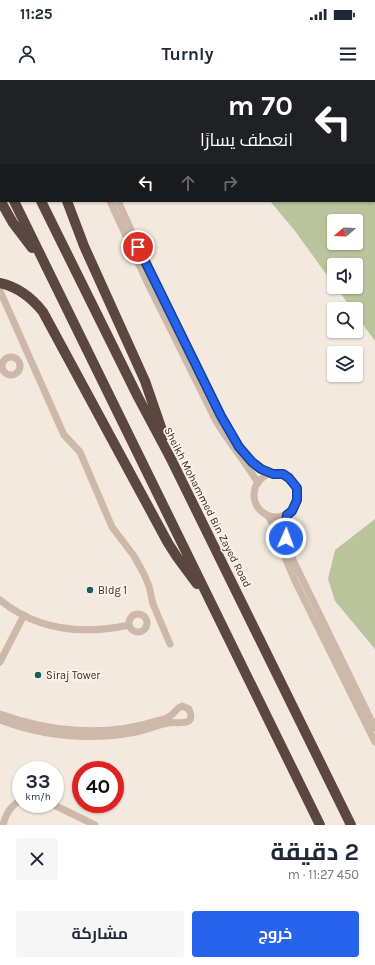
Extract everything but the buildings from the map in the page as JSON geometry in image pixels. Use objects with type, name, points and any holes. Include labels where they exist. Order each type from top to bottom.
[{"type":"highway","points":[[1,202],[17,228],[45,265]]},
{"type":"highway","points":[[14,202],[320,825]]},
{"type":"highway","name":"Sheikh Mohammed Bin Zayed Road","points":[[41,202],[138,397],[171,459],[351,825]]},
{"type":"highway","points":[[62,202],[84,246],[147,385],[171,459]]},
{"type":"highway","points":[[67,202],[84,246]]},
{"type":"highway","points":[[0,283],[6,284],[23,293],[37,305],[46,316],[172,550],[211,601]]},
{"type":"street","points":[[110,202],[148,284],[216,421],[224,436],[246,464],[258,483]]},
{"type":"street","points":[[118,202],[138,247],[228,428],[239,447],[252,462],[261,469],[273,474]]},
{"type":"street","points":[[0,292],[64,435],[80,452],[112,527],[134,556],[144,574],[152,604],[170,644]]},
{"type":"street","points":[[268,516],[274,517],[287,515],[292,511],[297,500],[297,488],[289,478],[283,474],[273,474],[263,478],[255,489],[255,502],[258,508],[268,516],[277,530],[284,554],[295,581],[375,742]]},
{"type":"street","points":[[287,515],[285,533],[293,560],[375,728]]},
{"type":"street","points":[[0,600],[24,616],[44,624],[63,629],[86,631],[108,630],[129,625]]},
{"type":"street","points":[[0,662],[24,616]]},
{"type":"street","points":[[0,714],[39,726],[76,731],[116,730],[143,725],[169,717],[178,707],[182,706],[189,710],[191,717],[186,723],[170,722],[136,732],[112,735],[82,736],[42,732],[0,720]]},
{"type":"street","points":[[3,824],[9,810],[12,807]]},
{"type":"street","points":[[64,810],[95,825]]},
{"type":"street","points":[[3,824],[12,811]]},
{"type":"green space","points":[[271,202],[375,202],[375,341],[363,325],[363,302],[347,302],[341,294],[363,294],[363,258],[327,258],[327,275],[295,231]]},
{"type":"green space","points":[[375,519],[375,649],[335,601],[328,579],[335,550]]},
{"type":"place","name":"Bldg 1","points":[[90,590]]},
{"type":"place","name":"Siraj Tower","points":[[38,675]]},
{"type":"route","points":[[138,247],[234,440],[252,462],[261,469],[273,474],[283,474],[294,482],[298,494],[295,506],[287,515],[284,529],[286,538]]}]
